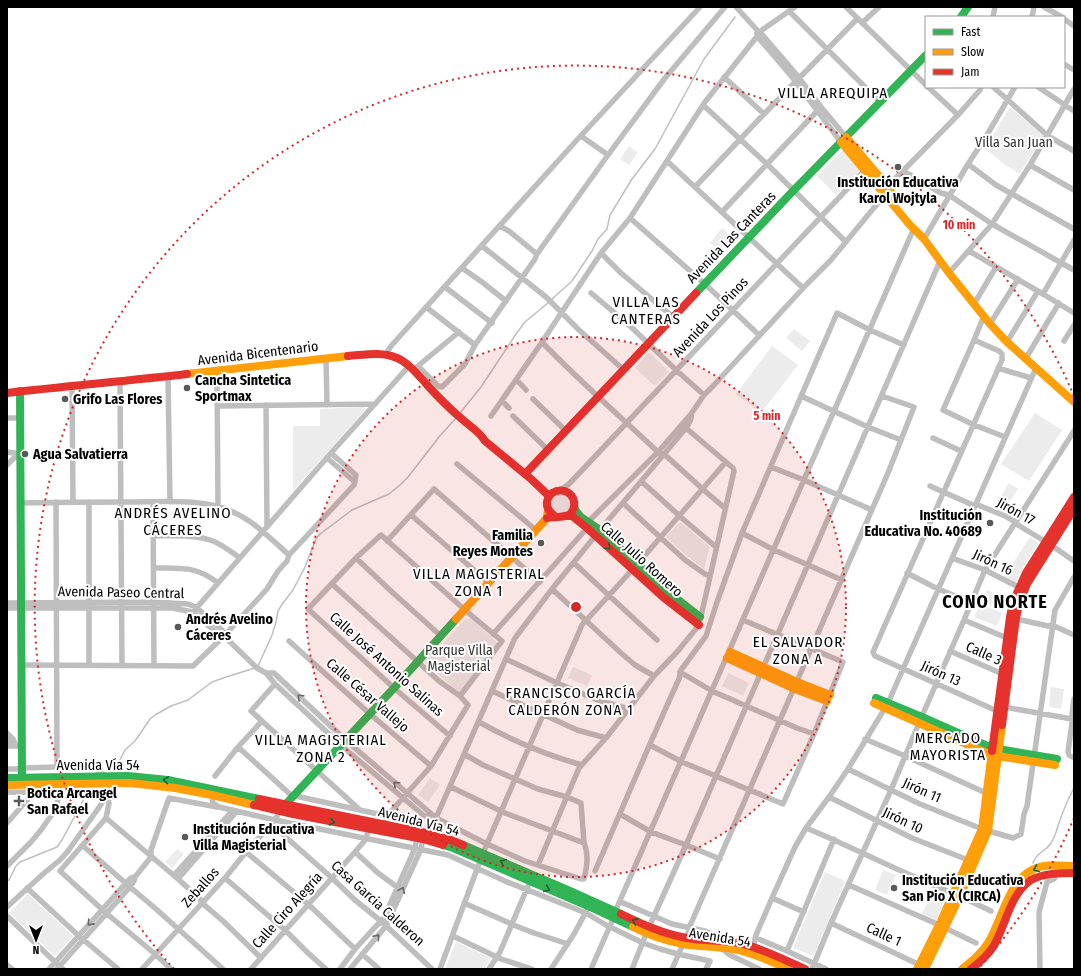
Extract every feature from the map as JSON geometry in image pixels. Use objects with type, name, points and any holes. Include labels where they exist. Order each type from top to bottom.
[{"type":"main road","points":[[964,16],[968,7]]},
{"type":"main road","name":"Avenida Las Canteras","points":[[527,472],[599,398],[648,343],[925,56]]},
{"type":"main road","points":[[844,139],[913,222],[914,228],[990,324],[1007,342],[1074,402]]},
{"type":"main road","name":"Avenida Bicentenario","points":[[7,393],[120,382],[326,358],[386,354],[398,358],[411,368],[464,422],[482,435],[486,435],[527,472],[548,488],[560,491]]},
{"type":"main road","points":[[20,391],[20,418],[14,453],[21,503],[21,665],[19,746],[22,778]]},
{"type":"main road","points":[[283,808],[418,662],[536,530],[548,514],[547,505],[560,491],[572,496],[574,500],[574,507],[567,516],[563,517],[548,514]]},
{"type":"main road","points":[[1048,543],[1074,497]]},
{"type":"main road","name":"Calle Julio Romero","points":[[574,507],[575,511],[588,525],[700,621]]},
{"type":"main road","points":[[922,967],[957,895],[985,830],[1000,709],[1011,638],[1013,602],[1021,588],[1026,573],[1074,509]]},
{"type":"main road","name":"Calle Julio Romero","points":[[567,516],[572,516],[588,525]]},
{"type":"main road","points":[[728,655],[796,686],[828,698]]},
{"type":"main road","points":[[875,700],[995,752],[1056,762]]},
{"type":"main road","points":[[985,830],[986,793],[995,752]]},
{"type":"main road","name":"Avenida Vía 54","points":[[8,781],[41,784],[107,780],[128,776],[168,780],[368,829],[420,839],[447,846],[480,860],[523,871],[570,890],[614,915],[648,931]]},
{"type":"main road","name":"Avenida Vía 54","points":[[8,781],[22,778],[107,780],[151,785],[426,833],[443,838],[529,886],[587,910],[614,915]]},
{"type":"main road","points":[[962,969],[987,945],[1013,890],[1023,876],[1044,866],[1074,866]]},
{"type":"main road","points":[[971,969],[983,959],[992,948],[1016,897],[1029,882],[1048,874],[1074,873]]},
{"type":"main road","name":"Avenida 54","points":[[648,931],[671,942],[685,941],[748,953],[788,969]]},
{"type":"main road","points":[[685,941],[731,941],[753,947],[805,969]]},
{"type":"street","points":[[386,354],[444,287],[700,7]]},
{"type":"street","points":[[411,368],[421,369],[438,386],[442,387],[465,364],[475,345],[492,323],[537,254],[608,155],[666,78],[725,7]]},
{"type":"street","points":[[736,7],[844,139]]},
{"type":"street","points":[[491,416],[517,380],[601,253],[630,218],[703,105],[758,33],[795,7]]},
{"type":"street","points":[[846,7],[925,84]]},
{"type":"street","points":[[862,24],[879,7]]},
{"type":"street","points":[[1044,7],[1060,16]]},
{"type":"street","points":[[789,11],[880,102]]},
{"type":"street","points":[[695,187],[739,139],[857,19]]},
{"type":"street","points":[[1065,19],[1074,26]]},
{"type":"street","points":[[1065,65],[1074,70]]},
{"type":"street","points":[[724,78],[764,114]]},
{"type":"street","points":[[929,88],[958,115]]},
{"type":"street","points":[[436,818],[515,638],[552,589],[641,481],[704,396],[846,242],[890,184],[958,115],[981,88]]},
{"type":"street","points":[[994,88],[1048,136],[1074,151]]},
{"type":"street","points":[[924,239],[1014,88]]},
{"type":"street","points":[[1039,88],[1074,111]]},
{"type":"street","points":[[949,273],[992,224],[1048,136],[1074,89]]},
{"type":"street","points":[[703,105],[767,164],[846,242]]},
{"type":"street","points":[[722,212],[820,109]]},
{"type":"street","points":[[581,136],[608,155]]},
{"type":"street","points":[[667,161],[803,288]]},
{"type":"street","points":[[968,164],[1011,195],[1074,229]]},
{"type":"street","points":[[1030,165],[1074,190]]},
{"type":"street","name":"Avenida Los Pinos","points":[[560,491],[867,168]]},
{"type":"street","points":[[903,171],[942,193],[949,195],[992,224],[1074,270]]},
{"type":"street","points":[[630,218],[705,284],[759,335]]},
{"type":"street","points":[[500,226],[509,231],[537,254]]},
{"type":"street","points":[[591,969],[914,228]]},
{"type":"street","points":[[1007,342],[1061,262],[1074,240]]},
{"type":"street","points":[[482,246],[546,297],[579,330],[624,370]]},
{"type":"street","points":[[969,251],[1074,313]]},
{"type":"street","points":[[601,253],[673,317]]},
{"type":"street","points":[[632,969],[940,261]]},
{"type":"street","points":[[974,304],[996,267]]},
{"type":"street","points":[[462,268],[506,301]]},
{"type":"street","points":[[990,324],[1018,279]]},
{"type":"street","points":[[444,287],[492,323]]},
{"type":"street","points":[[592,293],[628,324],[704,396]]},
{"type":"street","points":[[1026,358],[1059,303]]},
{"type":"street","points":[[426,307],[475,345]]},
{"type":"street","points":[[595,871],[679,679],[680,672],[706,636],[742,533],[837,313],[904,345]]},
{"type":"street","points":[[984,316],[943,410],[972,424],[1005,437]]},
{"type":"street","points":[[1064,341],[1074,325]]},
{"type":"street","points":[[194,610],[331,453],[376,404],[411,368],[420,364],[459,332]]},
{"type":"street","points":[[971,603],[908,573],[972,424],[1002,360],[1002,354],[999,351],[974,340]]},
{"type":"street","points":[[542,342],[564,365],[626,423],[726,508]]},
{"type":"street","points":[[326,358],[327,405]]},
{"type":"street","points":[[998,368],[1031,378]]},
{"type":"street","points":[[753,947],[756,935],[795,847],[806,828],[848,769],[887,706],[1036,368]]},
{"type":"street","points":[[217,371],[218,506]]},
{"type":"street","points":[[168,376],[170,502]]},
{"type":"street","points":[[517,380],[526,390]]},
{"type":"street","points":[[120,382],[122,665]]},
{"type":"street","points":[[72,386],[72,502]]},
{"type":"street","points":[[801,396],[868,427],[901,440]]},
{"type":"street","points":[[672,969],[842,580],[914,407],[882,396]]},
{"type":"street","points":[[533,398],[566,431]]},
{"type":"street","points":[[502,401],[509,408]]},
{"type":"street","points":[[218,406],[376,404]]},
{"type":"street","points":[[266,405],[267,527]]},
{"type":"street","points":[[493,634],[540,582],[588,525],[686,428],[692,419],[691,414]]},
{"type":"street","points":[[513,416],[548,450]]},
{"type":"street","points":[[7,418],[20,418]]},
{"type":"street","points":[[538,865],[580,768],[700,621],[734,471],[733,468],[725,463],[686,428]]},
{"type":"street","points":[[813,966],[891,790],[985,570],[1074,431]]},
{"type":"street","points":[[933,438],[961,451]]},
{"type":"street","points":[[7,458],[14,453]]},
{"type":"street","points":[[7,465],[14,453]]},
{"type":"street","points":[[21,665],[194,666],[267,589],[278,571],[287,561],[289,555],[354,484],[356,476],[331,453]]},
{"type":"street","points":[[327,458],[355,482]]},
{"type":"street","points":[[440,969],[480,860],[582,625],[725,463]]},
{"type":"street","points":[[457,464],[536,530]]},
{"type":"street","points":[[771,466],[872,510]]},
{"type":"street","points":[[641,481],[716,547]]},
{"type":"street","name":"Jirón 17","points":[[930,486],[975,506],[978,505],[992,510],[1015,522],[1074,561]]},
{"type":"street","points":[[387,541],[434,490],[540,582]]},
{"type":"street","points":[[56,502],[57,768]]},
{"type":"street","points":[[89,502],[89,665]]},
{"type":"street","points":[[153,502],[154,665]]},
{"type":"street","points":[[21,503],[170,502],[199,503],[218,506],[240,515],[289,555]]},
{"type":"street","points":[[623,503],[685,560],[710,576]]},
{"type":"street","points":[[411,516],[489,583]]},
{"type":"street","points":[[742,533],[774,550],[842,580]]},
{"type":"street","points":[[386,826],[387,816],[431,766],[468,705],[460,696],[418,662],[332,584],[356,558],[381,535],[502,641],[460,696]]},
{"type":"street","points":[[154,536],[182,536],[206,539],[221,545],[240,558]]},
{"type":"street","points":[[356,558],[441,636]]},
{"type":"street","name":"Jirón 16","points":[[952,558],[985,570],[1021,588]]},
{"type":"street","points":[[574,563],[657,640]]},
{"type":"street","points":[[154,568],[192,570],[205,574],[218,583]]},
{"type":"street","name":"Jirón 13","points":[[908,573],[873,652],[875,656],[936,684],[1000,709],[1072,719],[1068,752],[1069,755],[1074,758]]},
{"type":"street","points":[[1033,759],[1056,606],[1074,577]]},
{"type":"street","name":"Calle José Antonio Salinas","points":[[332,584],[308,609],[394,688],[450,736]]},
{"type":"street","points":[[552,589],[635,665],[654,676]]},
{"type":"street","name":"Avenida Paseo Central","points":[[7,603],[21,606],[188,604],[224,632],[224,636],[257,668],[266,673]]},
{"type":"street","points":[[7,608],[21,606]]},
{"type":"street","points":[[1013,618],[1048,626],[1052,625],[1074,635]]},
{"type":"street","points":[[650,745],[682,762],[783,804],[814,734],[843,662],[743,620]]},
{"type":"street","points":[[964,620],[1002,636],[1011,638]]},
{"type":"street","name":"Calle César Vallejo","points":[[289,641],[370,714],[431,766]]},
{"type":"street","name":"Calle 3","points":[[950,652],[1005,675]]},
{"type":"street","points":[[506,658],[557,683],[600,701],[629,709]]},
{"type":"street","points":[[680,672],[712,691],[780,721],[814,734]]},
{"type":"street","points":[[266,673],[275,684],[344,743],[436,818],[487,844],[525,861],[584,879],[588,865],[586,847],[584,843],[581,803],[567,797],[538,789],[483,765],[464,754]]},
{"type":"street","points":[[266,673],[274,673],[403,799],[424,816],[436,818]]},
{"type":"street","points":[[275,684],[252,711],[360,810]]},
{"type":"street","points":[[492,691],[577,730],[606,738]]},
{"type":"street","points":[[1072,714],[1074,699]]},
{"type":"street","points":[[215,776],[238,747],[262,721]]},
{"type":"street","points":[[478,722],[529,747],[551,756],[582,765]]},
{"type":"street","points":[[7,733],[19,746]]},
{"type":"street","points":[[866,739],[986,793]]},
{"type":"street","points":[[7,740],[19,746]]},
{"type":"street","points":[[7,746],[19,746]]},
{"type":"street","points":[[238,747],[291,795],[387,816]]},
{"type":"street","name":"Jirón 11","points":[[848,769],[920,804],[985,830],[1013,838],[1021,834],[1024,814],[1027,806],[1033,759]]},
{"type":"street","points":[[7,866],[41,830],[55,810],[60,793],[34,792],[8,781],[17,769],[91,766],[107,780],[107,794],[109,803],[106,818],[60,872],[171,969]]},
{"type":"street","points":[[7,823],[41,784]]},
{"type":"street","points":[[450,787],[501,812],[584,843]]},
{"type":"street","points":[[7,907],[60,860],[68,851],[107,794]]},
{"type":"street","points":[[212,795],[213,803],[219,807]]},
{"type":"street","name":"Jirón 10","points":[[829,797],[912,838],[971,862]]},
{"type":"street","name":"Avenida Vía 54","points":[[151,857],[151,850],[169,798],[219,807],[273,822],[480,860]]},
{"type":"street","name":"Zeballos","points":[[142,969],[225,878],[273,822],[283,808]]},
{"type":"street","points":[[176,877],[235,811]]},
{"type":"street","points":[[620,814],[651,832],[720,859]]},
{"type":"street","points":[[106,818],[176,877],[261,958]]},
{"type":"street","name":"Casa Garcia Calderon","points":[[273,822],[355,900],[384,924],[432,969]]},
{"type":"street","points":[[806,828],[991,911]]},
{"type":"street","name":"Calle Ciro Alegría","points":[[251,969],[366,839],[368,829]]},
{"type":"street","points":[[350,969],[384,924],[418,848],[420,839]]},
{"type":"street","points":[[787,951],[834,840]]},
{"type":"street","points":[[83,846],[223,969]]},
{"type":"street","points":[[384,924],[397,887],[418,848]]},
{"type":"street","points":[[246,852],[308,904],[355,949]]},
{"type":"street","points":[[355,852],[378,873],[397,887]]},
{"type":"street","points":[[7,916],[60,968],[81,938],[128,885],[134,881],[135,877],[151,857]]},
{"type":"street","points":[[1040,969],[1039,912],[1047,882],[1054,879],[1058,873]]},
{"type":"street","points":[[225,878],[285,930],[326,969]]},
{"type":"street","points":[[849,885],[976,943]]},
{"type":"street","points":[[489,969],[497,957],[529,886]]},
{"type":"street","points":[[27,888],[81,938],[118,969]]},
{"type":"street","points":[[772,898],[804,912]]},
{"type":"street","points":[[620,902],[672,924],[705,931],[731,941]]},
{"type":"street","points":[[464,903],[512,925],[568,944]]},
{"type":"street","points":[[551,969],[568,944],[587,910],[609,927],[660,950],[710,960],[706,969]]},
{"type":"street","name":"Calle 1","points":[[831,923],[922,967]]},
{"type":"street","points":[[340,969],[355,949],[378,924],[384,924]]},
{"type":"street","points":[[452,936],[497,957],[532,969]]},
{"type":"street","points":[[49,969],[81,938]]},
{"type":"street","points":[[756,938],[787,951],[813,966],[826,969]]},
{"type":"street","points":[[720,947],[749,967],[759,969]]},
{"type":"street","points":[[362,954],[379,969]]},
{"type":"street","points":[[7,965],[12,969]]},
{"type":"green space","name":"Villa San Juan","points":[[1010,107],[1044,136],[1019,174],[985,148]]},
{"type":"green space","points":[[629,146],[638,152],[629,165],[620,159]]},
{"type":"green space","points":[[843,150],[861,171],[836,195],[817,176]]},
{"type":"green space","points":[[722,228],[731,236],[719,250],[710,243]]},
{"type":"green space","points":[[794,329],[810,341],[802,351],[786,338]]},
{"type":"green space","points":[[772,346],[798,365],[761,413],[736,394]]},
{"type":"green space","points":[[649,352],[669,372],[655,386],[635,368]]},
{"type":"green space","points":[[363,407],[366,409],[293,491],[293,426],[320,426],[320,409]]},
{"type":"green space","points":[[1035,413],[1062,430],[1029,481],[1001,464]]},
{"type":"green space","points":[[1009,483],[1018,489],[1007,505],[999,499]]},
{"type":"green space","points":[[557,494],[570,499],[571,504],[568,512],[557,514],[550,507],[550,501]]},
{"type":"green space","points":[[680,522],[710,547],[704,569],[666,537]]},
{"type":"green space","points":[[1030,537],[1039,543],[1024,566],[1016,583],[1004,577]]},
{"type":"green space","points":[[987,590],[1006,598],[1001,610],[982,602]]},
{"type":"green space","points":[[980,604],[1002,613],[997,626],[974,617]]},
{"type":"green space","name":"Parque Villa Magisterial","points":[[466,618],[471,618],[498,643],[460,693],[425,663]]},
{"type":"green space","points":[[573,667],[592,675],[587,686],[568,678]]},
{"type":"green space","points":[[728,673],[749,683],[743,696],[722,686]]},
{"type":"green space","points":[[273,676],[341,739],[340,740],[272,677]]},
{"type":"green space","points":[[1051,687],[1064,689],[1061,709],[1049,707]]},
{"type":"green space","points":[[430,778],[440,785],[428,802],[418,795]]},
{"type":"green space","points":[[177,849],[184,854],[172,868],[165,862]]},
{"type":"green space","points":[[883,870],[896,875],[887,895],[875,890]]},
{"type":"green space","points":[[825,872],[845,881],[814,956],[793,948]]},
{"type":"green space","points":[[934,891],[947,896],[936,921],[921,915]]},
{"type":"green space","points":[[28,894],[73,936],[55,956],[9,913]]},
{"type":"green space","points":[[456,942],[491,958],[484,969],[445,969]]},
{"type":"waterway","points":[[551,300],[572,281],[592,251],[598,239],[607,229],[610,215],[632,179],[655,149],[704,59],[735,17]]},
{"type":"waterway","points":[[460,413],[481,387],[525,322],[549,302]]},
{"type":"waterway","points":[[258,666],[272,635],[278,611],[293,590],[305,567],[316,539],[320,534],[352,510],[389,494],[400,485],[457,417]]},
{"type":"waterway","points":[[118,764],[125,750],[135,741],[150,719],[155,715],[171,706],[188,700],[212,682],[255,668]]},
{"type":"waterway","points":[[1033,863],[1037,856],[1049,846],[1052,841],[1074,788]]},
{"type":"waterway","points":[[7,881],[20,862],[57,847],[85,797]]},
{"type":"traffic: fast","points":[[962,16],[968,7]]},
{"type":"traffic: fast","points":[[696,293],[925,56]]},
{"type":"traffic: fast","points":[[20,391],[22,778]]},
{"type":"traffic: fast","points":[[574,507],[581,517],[600,530],[668,592],[700,617]]},
{"type":"traffic: fast","points":[[284,806],[456,619]]},
{"type":"traffic: fast","points":[[876,698],[992,748],[1057,759]]},
{"type":"traffic: fast","points":[[7,778],[128,776],[168,780],[259,799]]},
{"type":"traffic: fast","points":[[443,845],[588,906],[633,927]]},
{"type":"traffic: fast","points":[[463,845],[621,914]]},
{"type":"traffic: slow","points":[[846,137],[884,182],[896,199]]},
{"type":"traffic: slow","points":[[841,142],[909,224],[924,239],[990,324],[1007,342],[1074,402]]},
{"type":"traffic: slow","points":[[187,374],[348,356]]},
{"type":"traffic: slow","points":[[456,619],[547,518],[548,509]]},
{"type":"traffic: slow","points":[[730,652],[830,695]]},
{"type":"traffic: slow","points":[[727,658],[795,689],[827,701]]},
{"type":"traffic: slow","points":[[874,703],[991,755],[1055,765]]},
{"type":"traffic: slow","points":[[925,969],[960,896],[988,831],[1002,725]]},
{"type":"traffic: slow","points":[[917,969],[941,921],[982,829],[992,751]]},
{"type":"traffic: slow","points":[[7,785],[130,783],[175,788],[254,805]]},
{"type":"traffic: slow","points":[[962,969],[973,960],[988,943],[1006,902],[1018,882],[1025,875],[1034,869],[1043,866],[1074,866]]},
{"type":"traffic: slow","points":[[633,927],[645,933],[676,943],[718,947],[745,952],[764,958],[788,969]]},
{"type":"traffic: jam","points":[[525,474],[696,293]]},
{"type":"traffic: jam","points":[[348,356],[372,354],[385,355],[397,358],[406,363],[445,404],[478,432],[485,441],[549,496]]},
{"type":"traffic: jam","points":[[7,393],[187,374]]},
{"type":"traffic: jam","points":[[547,518],[561,517],[571,513],[574,507],[574,501],[568,492],[558,491],[549,496],[547,507],[556,517]]},
{"type":"traffic: jam","points":[[992,751],[1013,602],[1026,573],[1074,497]]},
{"type":"traffic: jam","points":[[1002,725],[1019,604],[1027,584],[1074,509]]},
{"type":"traffic: jam","points":[[567,516],[572,516],[587,528],[663,597],[699,625]]},
{"type":"traffic: jam","points":[[259,799],[426,833],[463,845]]},
{"type":"traffic: jam","points":[[254,805],[423,839],[443,845]]},
{"type":"traffic: jam","points":[[971,969],[983,959],[993,947],[1013,902],[1024,886],[1031,880],[1041,876],[1058,873],[1074,873]]},
{"type":"traffic: jam","points":[[621,914],[653,928],[678,936],[748,945],[805,969]]},
{"type":"place","name":"Institución Educativa Karol Wojtyla","points":[[898,167]]},
{"type":"place","name":"Cancha Sintetica Sportmax","points":[[187,388]]},
{"type":"place","name":"Grifo Las Flores","points":[[65,399]]},
{"type":"place","name":"Agua Salvatierra","points":[[25,454]]},
{"type":"place","name":"Institución Educativa No. 40689","points":[[990,523]]},
{"type":"place","name":"Familia Reyes Montes","points":[[541,543]]},
{"type":"place","name":"Andrés Avelino Cáceres","points":[[178,627]]},
{"type":"place","name":"Botica Arcangel San Rafael","points":[[19,801]]},
{"type":"place","name":"Institución Educativa Villa Magisterial","points":[[185,837]]},
{"type":"place","name":"Institución Educativa San Pio X (CIRCA)","points":[[894,888]]},
{"type":"district","name":"VILLA AREQUIPA","points":[[833,93]]},
{"type":"district","name":"VILLA LAS CANTERAS","points":[[646,310]]},
{"type":"district","name":"ANDRÉS AVELINO CÁCERES","points":[[173,522]]},
{"type":"district","name":"VILLA MAGISTERIAL ZONA 1","points":[[479,582]]},
{"type":"district","name":"CONO NORTE","points":[[995,602]]},
{"type":"district","name":"EL SALVADOR ZONA A","points":[[798,650]]},
{"type":"district","name":"FRANCISCO GARCÍA CALDERÓN ZONA 1","points":[[571,702]]},
{"type":"district","name":"MERCADO MAYORISTA","points":[[948,746]]},
{"type":"district","name":"VILLA MAGISTERIAL ZONA 2","points":[[321,748]]}]
